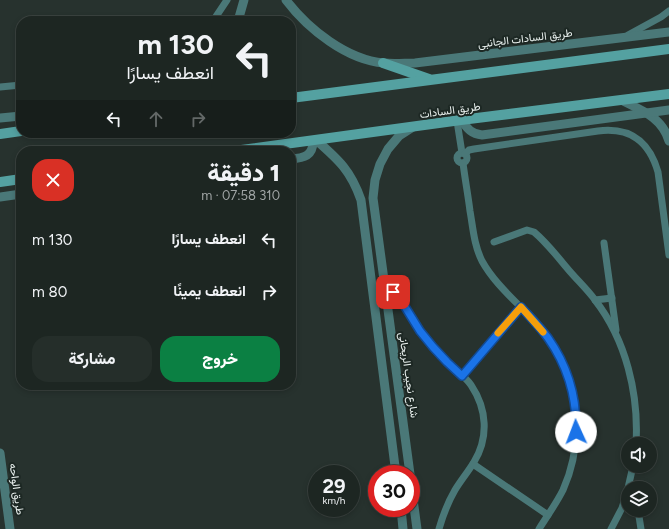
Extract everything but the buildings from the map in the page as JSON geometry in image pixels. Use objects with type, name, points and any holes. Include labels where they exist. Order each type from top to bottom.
[{"type":"main road","points":[[296,97],[669,49]]},
{"type":"main road","points":[[383,64],[433,80]]},
{"type":"main road","name":"طريق السادات","points":[[274,146],[459,120],[669,94]]},
{"type":"main road","points":[[0,134],[16,132]]},
{"type":"main road","points":[[0,182],[16,180]]},
{"type":"street","points":[[216,16],[227,0]]},
{"type":"street","points":[[239,16],[244,0]]},
{"type":"street","name":"طريق السادات الجانبى","points":[[286,0],[318,33],[337,46],[362,58],[383,64],[415,63],[669,32]]},
{"type":"street","points":[[624,38],[669,11]]},
{"type":"street","points":[[0,87],[16,85]]},
{"type":"street","points":[[621,100],[653,117],[660,123],[669,141]]},
{"type":"street","points":[[459,120],[471,132],[482,135],[669,110]]},
{"type":"street","points":[[0,118],[16,116]]},
{"type":"street","points":[[459,120],[464,153],[467,156],[466,162],[463,163],[477,248],[487,269],[494,279],[547,337],[557,352],[571,386],[575,404],[576,441],[568,477],[563,490],[539,529]]},
{"type":"street","name":"شارع نجيب الريحانى","points":[[409,465],[373,198],[376,175],[388,149],[400,136],[413,127]]},
{"type":"street","points":[[464,153],[474,149],[610,129],[632,135],[642,142],[649,150],[655,161],[658,172],[669,255]]},
{"type":"street","points":[[296,159],[303,158],[308,154],[315,141],[342,163],[350,175],[361,200],[395,465]]},
{"type":"street","points":[[0,197],[16,195]]},
{"type":"street","points":[[361,200],[373,198]]},
{"type":"street","points":[[494,242],[527,230],[534,232],[595,300],[617,336],[630,376],[636,415],[636,437]]},
{"type":"street","points":[[604,243],[617,336]]},
{"type":"street","points":[[385,290],[393,292],[399,297],[420,331],[447,362],[470,384],[477,394],[482,406],[485,430],[483,442],[473,464],[464,476],[449,502],[439,529]]},
{"type":"street","points":[[595,300],[612,298]]},
{"type":"street","points":[[462,376],[521,307]]},
{"type":"street","name":"طريق الواحه","points":[[0,453],[10,529]]},
{"type":"street","points":[[473,464],[548,515]]},
{"type":"street","points":[[611,529],[621,510]]},
{"type":"street","points":[[402,517],[403,529]]},
{"type":"street","points":[[416,517],[417,529]]},
{"type":"street","points":[[639,517],[641,529]]},
{"type":"slow traffic","points":[[498,333],[521,307],[543,332]]},
{"type":"route","points":[[393,292],[399,297],[420,331],[433,347],[462,376],[521,307],[547,337],[557,352],[565,369],[575,404],[576,432]]}]
